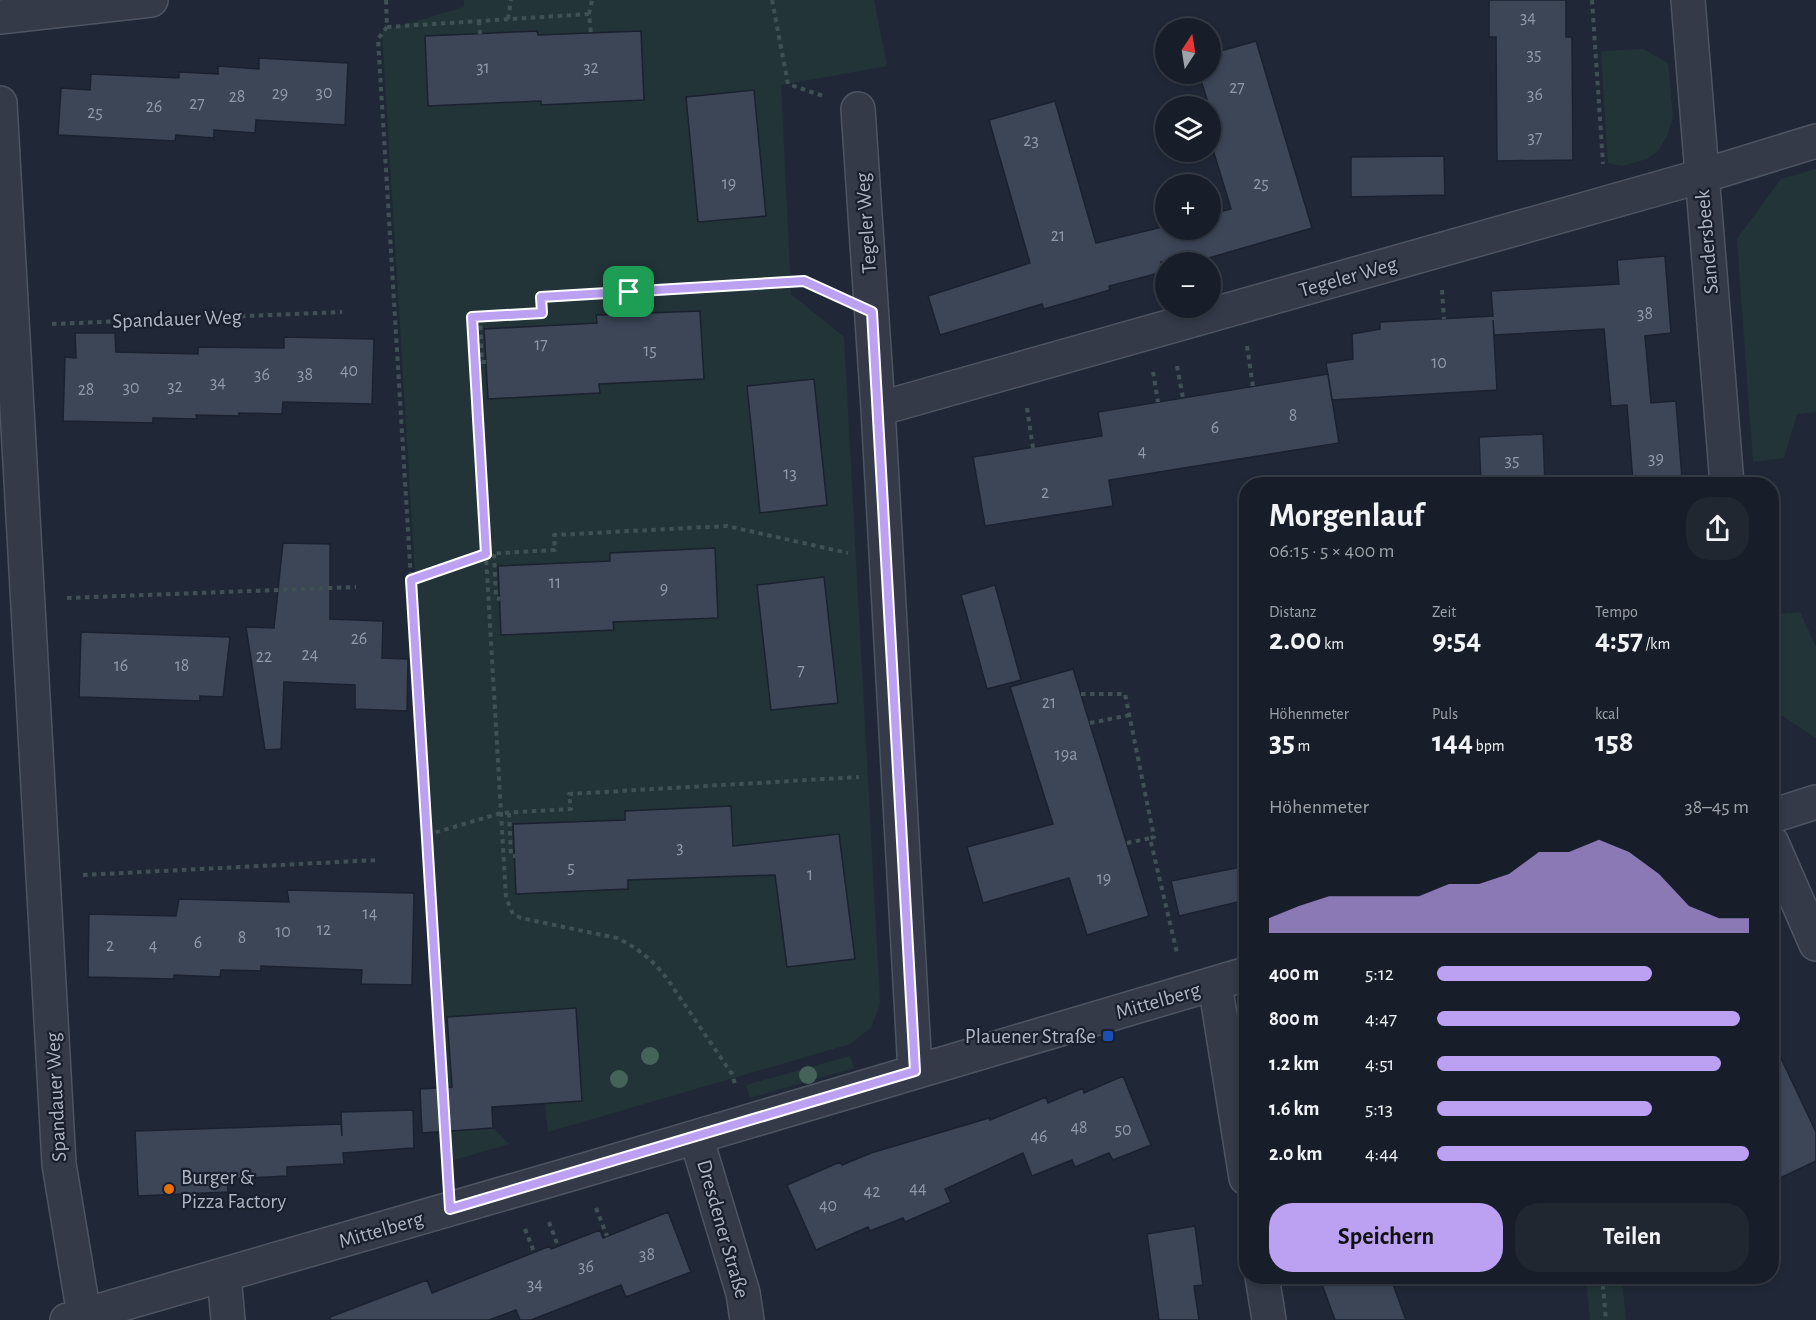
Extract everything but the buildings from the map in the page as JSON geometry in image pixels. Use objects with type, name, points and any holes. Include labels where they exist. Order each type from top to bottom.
[{"type":"street","points":[[0,17],[151,0]]},
{"type":"street","name":"Sandersbeek","points":[[1688,0],[1726,477]]},
{"type":"street","name":"Spandauer Weg","points":[[0,103],[59,1164],[75,1317]]},
{"type":"street","name":"Tegeler Weg","points":[[858,109],[878,409],[915,1071]]},
{"type":"street","name":"Tegeler Weg","points":[[878,409],[1702,177],[1816,141]]},
{"type":"street","points":[[1779,814],[1816,802]]},
{"type":"street","points":[[1779,859],[1816,944]]},
{"type":"street","name":"Mittelberg","points":[[75,1317],[745,1123],[1239,976]]},
{"type":"street","points":[[1200,988],[1239,1149]]},
{"type":"street","name":"Dresdener Straße","points":[[696,1137],[743,1293],[747,1320]]},
{"type":"street","points":[[224,1275],[228,1320]]},
{"type":"street","points":[[1263,1284],[1269,1320]]},
{"type":"path","points":[[386,0],[387,27],[378,39],[450,1209]]},
{"type":"path","points":[[508,19],[511,0]]},
{"type":"path","points":[[591,33],[589,14],[592,0]]},
{"type":"path","points":[[772,0],[788,84],[858,109]]},
{"type":"path","points":[[1592,0],[1605,204]]},
{"type":"path","points":[[387,27],[589,14]]},
{"type":"path","points":[[479,21],[480,34]]},
{"type":"path","points":[[745,1123],[732,1074],[657,965],[630,944],[616,938],[521,918],[513,914],[506,898],[472,317],[542,313],[541,297],[804,281],[872,312]]},
{"type":"path","name":"Spandauer Weg","points":[[12,326],[342,312]]},
{"type":"path","points":[[480,316],[482,362],[486,362]]},
{"type":"path","points":[[411,580],[486,554],[555,550],[555,535],[727,526],[887,561]]},
{"type":"path","points":[[494,554],[496,598],[500,599]]},
{"type":"path","points":[[27,600],[356,586]]},
{"type":"path","points":[[1081,694],[1125,694],[1154,837],[1127,843]]},
{"type":"path","points":[[1090,723],[1130,715]]},
{"type":"path","points":[[427,835],[501,813],[571,809],[569,794],[850,777]]},
{"type":"path","points":[[509,813],[511,856],[515,856]]},
{"type":"path","points":[[1150,838],[1200,988]]},
{"type":"path","points":[[43,877],[378,860]]},
{"type":"path","points":[[1603,1284],[1606,1320]]},
{"type":"shaded area","points":[[464,0],[874,0],[887,66],[781,85],[791,294],[844,337],[880,1003],[871,1028],[850,1044],[548,1132],[545,1103],[582,1100],[576,1008],[448,1017],[456,1130],[493,1128],[509,1144],[451,1161],[382,31],[464,7]]},
{"type":"shaded area","points":[[1643,49],[1668,63],[1673,117],[1667,136],[1658,151],[1647,159],[1622,166],[1608,163],[1601,51]]},
{"type":"shaded area","points":[[1816,169],[1816,412],[1797,414],[1784,458],[1753,462],[1737,239],[1781,179]]},
{"type":"shaded area","points":[[1800,612],[1816,647],[1816,738],[1781,715],[1779,614]]},
{"type":"shaded area","points":[[850,1056],[854,1068],[750,1098],[746,1085]]},
{"type":"shaded area","points":[[1587,1284],[1623,1284],[1626,1320],[1590,1320]]},
{"type":"place","name":"Plauener Straße","points":[[1108,1036]]},
{"type":"place","name":"Burger & Pizza Factory","points":[[169,1189]]},
{"type":"route","points":[[804,281],[872,312],[915,1071],[450,1209],[411,580],[486,554],[472,317],[542,313],[541,297],[629,292],[804,281]]}]
